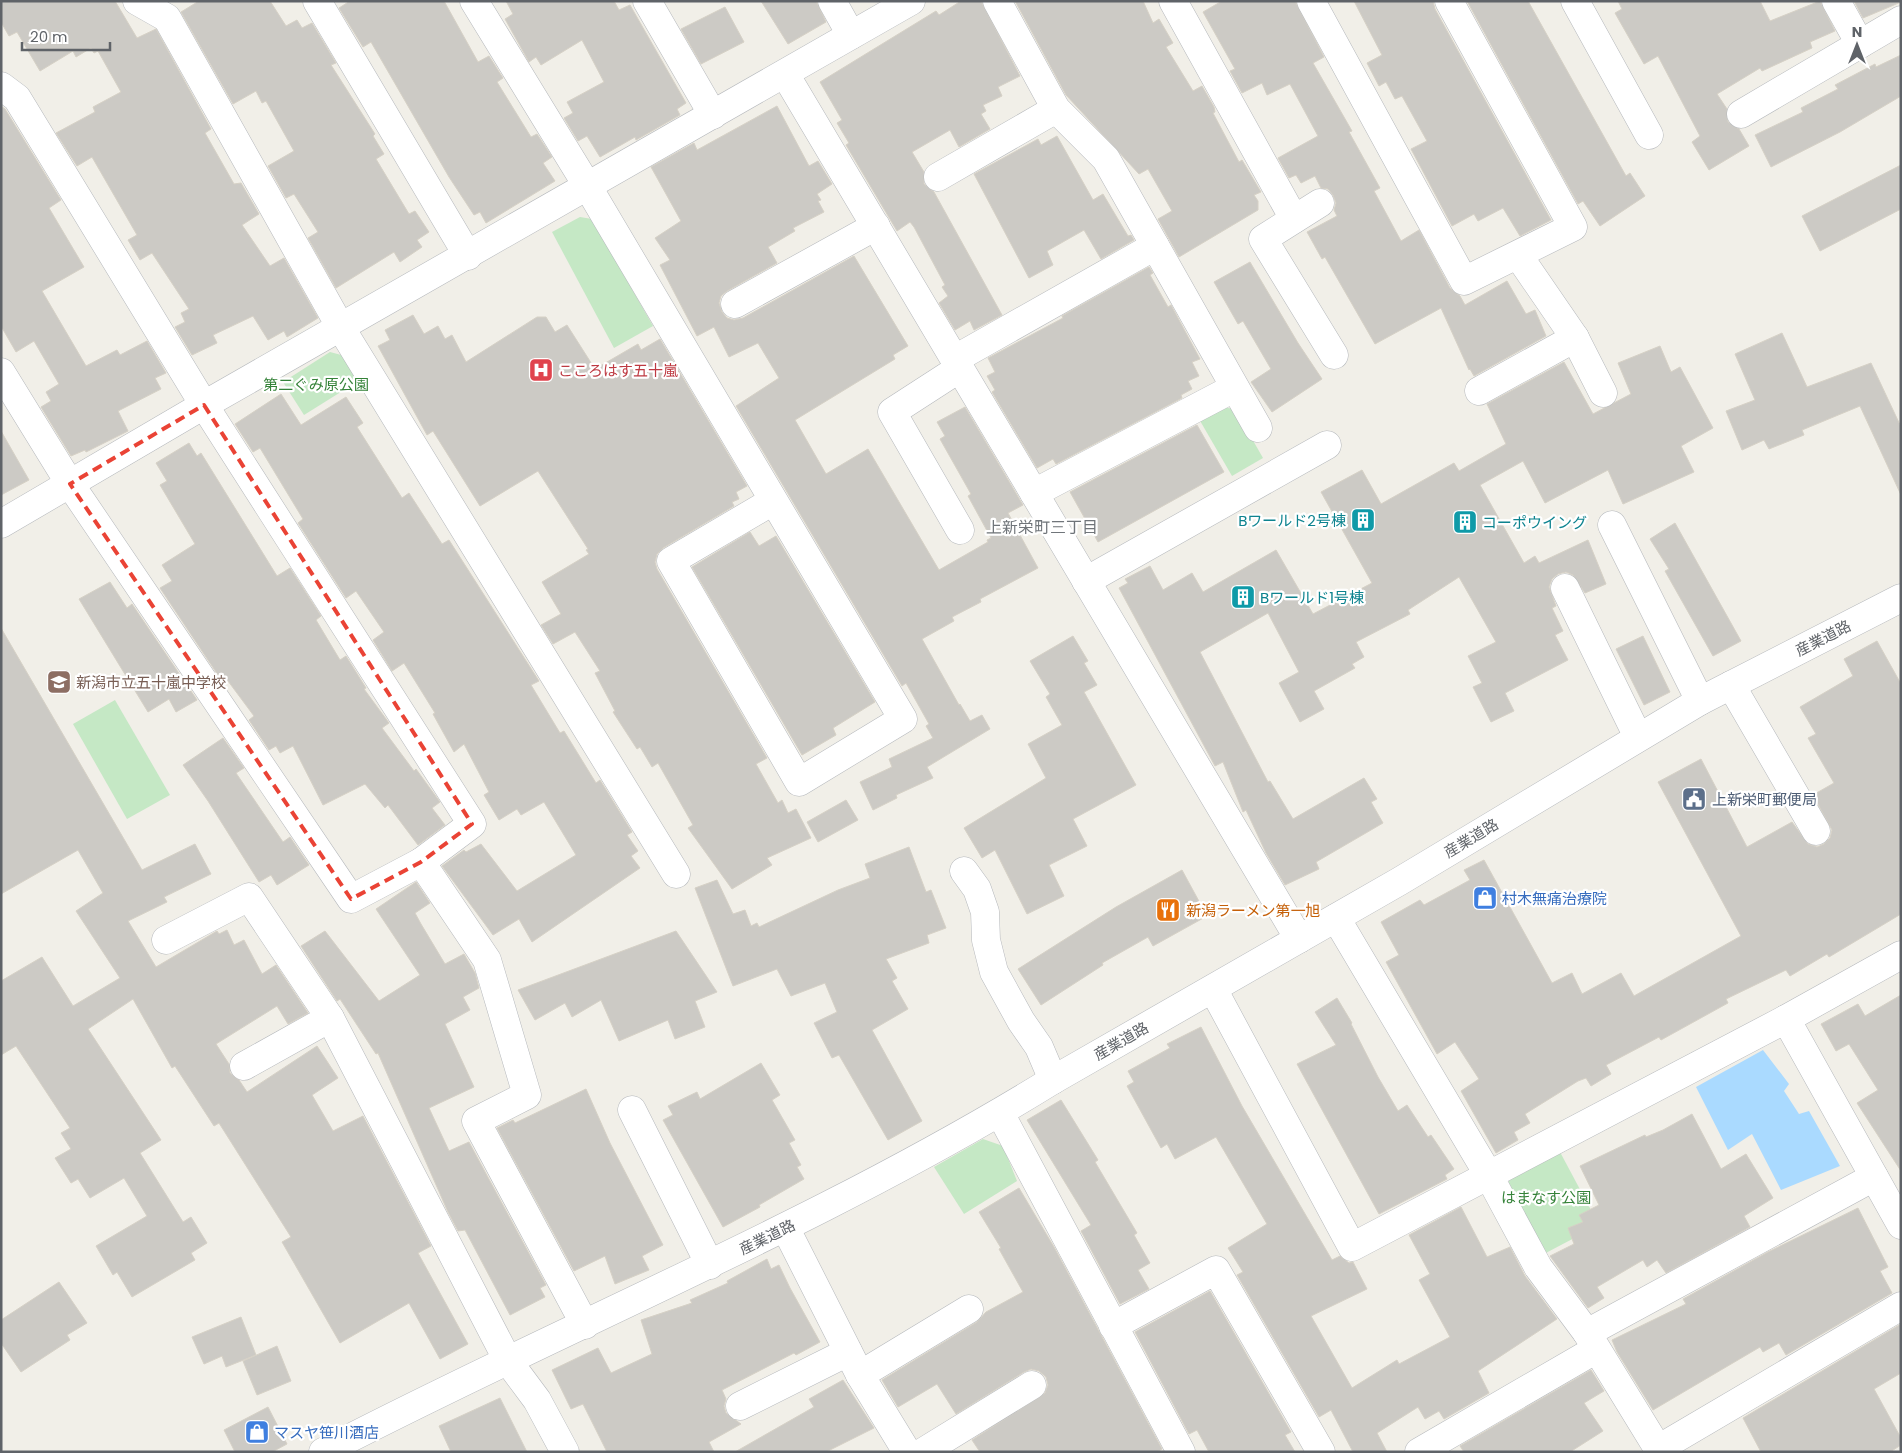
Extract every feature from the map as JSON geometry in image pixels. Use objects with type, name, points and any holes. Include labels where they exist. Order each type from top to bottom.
[{"type":"street","points":[[137,1],[167,18],[341,328],[676,874]]},
{"type":"street","points":[[317,1],[468,256]]},
{"type":"street","points":[[474,1],[588,187],[903,719],[799,782],[671,561],[773,501]]},
{"type":"street","points":[[646,1],[713,115]]},
{"type":"street","points":[[832,1],[852,36]]},
{"type":"street","points":[[1,524],[204,405],[468,256],[911,1]]},
{"type":"street","points":[[997,1],[1056,109],[1106,159],[1258,428]]},
{"type":"street","points":[[1173,1],[1294,219]]},
{"type":"street","points":[[1311,1],[1464,281],[1573,227],[1449,1]]},
{"type":"street","points":[[1575,1],[1649,135]]},
{"type":"street","points":[[1836,1],[1860,44]]},
{"type":"street","points":[[1742,114],[1901,20]]},
{"type":"street","points":[[785,74],[1299,939]]},
{"type":"street","points":[[1,86],[17,98],[204,405],[472,824],[421,862],[351,899],[70,484],[1,372]]},
{"type":"street","points":[[938,177],[1056,109]]},
{"type":"street","points":[[1320,203],[1263,239],[1334,355]]},
{"type":"street","points":[[735,304],[876,226]]},
{"type":"street","points":[[960,530],[892,412],[958,364],[1155,246]]},
{"type":"street","points":[[1518,255],[1575,338],[1604,394]]},
{"type":"street","points":[[1479,391],[1575,338]]},
{"type":"street","points":[[1034,493],[1234,388]]},
{"type":"street","points":[[1086,581],[1327,445]]},
{"type":"street","points":[[1612,525],[1700,700]]},
{"type":"street","points":[[1565,588],[1638,737]]},
{"type":"street","name":"産業道路","points":[[340,1448],[508,1361],[786,1229],[1000,1113],[1053,1080],[1336,918],[1700,700],[1901,598]]},
{"type":"street","points":[[1731,684],[1816,830]]},
{"type":"street","points":[[421,862],[487,960],[527,1095],[476,1121],[585,1325]]},
{"type":"street","points":[[964,871],[977,889],[985,912],[986,940],[994,972],[1021,1021],[1039,1047],[1053,1080]]},
{"type":"street","points":[[166,940],[249,896],[330,1018],[508,1361],[537,1400],[565,1452]]},
{"type":"street","points":[[1336,918],[1488,1174],[1538,1267],[1591,1341],[1659,1450],[1901,1306]]},
{"type":"street","points":[[1213,989],[1352,1247],[1786,1019],[1901,954]]},
{"type":"street","points":[[244,1066],[330,1018]]},
{"type":"street","points":[[1786,1019],[1901,1225]]},
{"type":"street","points":[[632,1110],[710,1265]]},
{"type":"street","points":[[1000,1113],[1181,1452]]},
{"type":"street","points":[[1418,1452],[1591,1341],[1874,1177]]},
{"type":"street","points":[[786,1229],[854,1363],[907,1452]]},
{"type":"street","points":[[1113,1326],[1216,1270],[1321,1452]]},
{"type":"street","points":[[740,1406],[854,1363],[970,1309]]},
{"type":"street","points":[[923,1452],[1032,1386]]},
{"type":"highlighted area","points":[[204,405],[472,824],[421,862],[351,899],[70,484]]},
{"type":"green space","points":[[580,217],[592,219],[653,326],[614,348],[552,232]]},
{"type":"green space","name":"第二ぐみ原公園","points":[[330,352],[345,356],[360,380],[304,415],[283,382]]},
{"type":"green space","points":[[1221,407],[1235,409],[1263,458],[1232,476],[1199,419]]},
{"type":"green space","points":[[115,700],[170,795],[127,819],[73,724]]},
{"type":"green space","points":[[983,1139],[1003,1146],[1017,1181],[964,1214],[934,1167]]},
{"type":"green space","name":"はまなす公園","points":[[1560,1152],[1599,1225],[1542,1255],[1505,1190],[1510,1179]]},
{"type":"water","points":[[1763,1050],[1789,1084],[1784,1091],[1799,1114],[1809,1111],[1840,1166],[1781,1190],[1752,1134],[1728,1150],[1696,1087]]},
{"type":"building","points":[[1,1],[115,1],[137,38],[156,29],[211,129],[205,133],[234,184],[241,183],[259,214],[242,225],[270,266],[284,258],[318,318],[287,337],[284,331],[268,340],[253,316],[213,335],[217,343],[192,355],[175,327],[185,322],[181,313],[189,309],[152,253],[140,260],[128,240],[137,235],[92,157],[77,166],[56,133],[95,112],[93,107],[121,92],[98,51],[94,53],[91,48],[76,57],[73,51],[40,71],[17,32],[9,36],[1,22]]},
{"type":"building","points":[[199,1],[270,1],[286,26],[297,20],[302,28],[312,23],[336,63],[331,65],[375,134],[373,136],[384,154],[376,159],[409,214],[415,211],[429,232],[417,240],[422,247],[400,262],[394,252],[336,288],[308,238],[318,232],[294,194],[286,198],[268,166],[294,151],[266,101],[262,103],[256,91],[233,104],[181,12]]},
{"type":"building","points":[[350,1],[444,1],[478,62],[489,56],[503,78],[497,82],[531,137],[537,134],[552,157],[543,163],[555,181],[486,223],[480,212],[474,215],[449,177],[371,42],[363,47],[339,8]]},
{"type":"building","points":[[506,1],[614,1],[619,10],[630,5],[686,103],[677,109],[680,115],[636,140],[635,137],[600,157],[587,136],[578,141],[564,118],[573,113],[567,102],[604,82],[582,40],[541,65],[536,57],[529,62],[505,19],[513,14]]},
{"type":"building","points":[[761,1],[816,1],[826,22],[788,44]]},
{"type":"building","points":[[961,1],[981,1],[1020,76],[998,87],[1002,96],[983,105],[986,111],[981,114],[990,129],[959,147],[950,130],[912,152],[924,172],[924,184],[934,192],[1002,315],[974,330],[970,321],[955,330],[939,303],[948,296],[942,287],[945,285],[914,227],[910,222],[897,231],[846,145],[849,143],[837,123],[842,120],[820,82],[936,11],[939,15]]},
{"type":"building","points":[[1015,1],[1143,1],[1153,23],[1159,19],[1173,43],[1166,47],[1193,91],[1202,86],[1214,107],[1215,112],[1213,113],[1239,162],[1242,160],[1261,192],[1254,195],[1258,201],[1258,210],[1179,257],[1158,219],[1172,211],[1148,169],[1139,174],[1066,95]]},
{"type":"building","points":[[1222,1],[1295,1],[1324,57],[1313,63],[1352,131],[1349,132],[1380,188],[1374,191],[1401,241],[1419,230],[1450,288],[1460,296],[1465,305],[1507,281],[1526,314],[1535,310],[1546,336],[1474,376],[1469,370],[1441,308],[1375,344],[1325,257],[1322,259],[1307,232],[1337,216],[1334,210],[1336,203],[1333,195],[1328,189],[1321,188],[1315,176],[1301,183],[1296,175],[1289,178],[1278,158],[1318,136],[1290,84],[1267,95],[1262,83],[1242,93],[1230,71],[1235,69],[1203,12]]},
{"type":"building","points":[[1354,1],[1433,1],[1435,9],[1551,220],[1520,236],[1503,208],[1478,221],[1474,214],[1452,226],[1411,149],[1427,141],[1402,96],[1395,99],[1386,82],[1379,86],[1367,63],[1382,55]]},
{"type":"building","points":[[1467,1],[1528,1],[1626,176],[1630,173],[1645,196],[1600,226],[1583,201],[1578,204]]},
{"type":"building","points":[[1618,1],[1760,1],[1770,21],[1820,1],[1835,31],[1810,42],[1812,48],[1762,71],[1760,68],[1717,94],[1727,109],[1728,122],[1739,129],[1749,146],[1709,170],[1692,142],[1700,136],[1658,56],[1644,64],[1615,13],[1622,9]]},
{"type":"building","points":[[1854,1],[1901,1],[1901,2],[1863,18]]},
{"type":"building","points":[[725,7],[744,42],[701,64],[681,29]]},
{"type":"building","points":[[1901,55],[1901,96],[1840,132],[1771,167],[1755,135],[1803,112],[1801,108],[1838,89],[1835,85],[1875,64],[1876,67]]},
{"type":"building","points":[[1,106],[5,109],[61,200],[49,208],[84,267],[42,291],[86,366],[117,350],[120,355],[147,341],[166,373],[155,378],[161,389],[118,411],[128,431],[86,452],[85,450],[71,456],[41,407],[51,401],[46,392],[59,384],[34,341],[16,352],[1,326]]},
{"type":"building","points":[[777,106],[809,166],[818,161],[832,184],[817,194],[821,200],[818,201],[824,212],[793,228],[795,231],[768,247],[777,263],[721,296],[719,303],[722,312],[727,318],[734,320],[743,318],[854,256],[908,346],[893,355],[895,359],[795,420],[826,474],[868,449],[939,570],[988,542],[987,540],[991,538],[968,496],[971,494],[940,439],[945,436],[937,422],[965,407],[1023,505],[1008,513],[1038,568],[980,599],[981,602],[952,617],[954,621],[922,639],[970,721],[982,715],[990,729],[927,767],[933,778],[896,795],[897,798],[873,810],[860,782],[892,767],[889,759],[933,738],[926,726],[929,724],[906,683],[902,686],[736,406],[779,378],[758,343],[729,357],[714,327],[697,336],[660,265],[670,260],[655,238],[681,221],[651,167],[694,143],[697,150]]},
{"type":"building","points":[[1057,136],[1093,200],[1103,194],[1128,236],[1131,235],[1134,240],[1101,259],[1084,230],[1047,251],[1053,265],[1029,278],[974,174],[1038,139],[1041,145]]},
{"type":"building","points":[[1901,165],[1901,209],[1820,251],[1802,216]]},
{"type":"building","points":[[1250,262],[1298,343],[1322,379],[1272,412],[1251,382],[1271,369],[1243,321],[1238,324],[1214,282]]},
{"type":"building","points":[[1149,267],[1153,273],[1150,275],[1168,307],[1171,305],[1200,359],[1192,362],[1199,376],[1188,381],[1192,389],[1181,395],[1182,398],[1056,464],[1053,459],[1037,468],[992,392],[995,390],[987,376],[995,372],[988,358],[1063,318],[1062,316]]},
{"type":"building","points":[[413,315],[424,334],[438,326],[445,339],[452,335],[466,362],[537,317],[546,317],[555,332],[567,325],[595,369],[638,344],[641,350],[660,339],[747,486],[736,492],[739,499],[732,502],[734,506],[663,548],[657,554],[655,562],[657,569],[767,758],[756,764],[778,803],[782,800],[788,813],[796,809],[811,838],[767,858],[772,865],[732,889],[688,828],[693,825],[658,763],[652,767],[640,747],[637,749],[613,712],[615,711],[595,673],[600,671],[575,632],[553,644],[541,625],[561,614],[542,582],[589,554],[586,550],[588,549],[538,471],[480,506],[433,431],[427,435],[378,346],[390,340],[385,330]]},
{"type":"building","points":[[1782,333],[1807,387],[1871,363],[1901,427],[1901,495],[1860,406],[1802,430],[1804,435],[1769,449],[1764,440],[1742,450],[1726,411],[1755,400],[1735,354]]},
{"type":"building","points":[[1660,346],[1671,372],[1680,367],[1713,428],[1681,446],[1694,472],[1623,504],[1608,470],[1545,503],[1523,461],[1480,485],[1524,563],[1535,556],[1539,563],[1588,540],[1606,584],[1585,593],[1573,575],[1566,572],[1558,574],[1552,579],[1549,587],[1556,606],[1552,608],[1563,631],[1555,635],[1568,660],[1505,693],[1514,711],[1491,722],[1473,687],[1482,683],[1468,656],[1496,642],[1459,577],[1408,610],[1410,614],[1356,642],[1364,657],[1352,664],[1355,668],[1314,691],[1324,709],[1300,722],[1279,683],[1299,672],[1268,613],[1200,652],[1268,782],[1270,781],[1293,819],[1364,778],[1377,799],[1371,802],[1383,823],[1316,862],[1319,869],[1285,885],[1266,853],[1246,810],[1243,812],[1223,762],[1215,766],[1119,588],[1128,583],[1125,579],[1150,566],[1163,590],[1192,573],[1203,592],[1276,550],[1313,614],[1372,583],[1321,492],[1362,470],[1381,504],[1454,463],[1459,471],[1506,444],[1487,404],[1564,362],[1593,414],[1631,394],[1618,363]]},
{"type":"building","points":[[281,394],[301,425],[346,397],[363,423],[357,427],[402,498],[409,493],[442,544],[449,540],[539,681],[531,685],[560,733],[564,731],[596,783],[600,780],[632,832],[627,835],[638,851],[631,856],[640,868],[532,942],[519,919],[493,935],[442,866],[464,850],[466,852],[481,844],[517,891],[576,855],[544,802],[521,815],[517,809],[499,820],[484,795],[489,792],[464,744],[454,752],[433,714],[435,713],[404,663],[392,671],[373,640],[384,632],[356,591],[346,598],[298,523],[303,519],[260,448],[253,452],[235,424]]},
{"type":"building","points":[[1197,425],[1224,472],[1098,542],[1070,492]]},
{"type":"building","points":[[1,431],[29,480],[1,495]]},
{"type":"building","points":[[189,443],[197,456],[201,453],[277,576],[290,568],[321,616],[316,620],[340,660],[346,656],[366,688],[364,689],[389,723],[382,728],[440,802],[432,808],[445,825],[418,845],[388,805],[385,808],[365,784],[323,805],[293,746],[280,753],[276,746],[269,750],[249,720],[254,716],[228,681],[224,684],[160,588],[172,581],[162,565],[195,544],[160,485],[167,481],[156,463]]},
{"type":"building","points":[[1675,523],[1741,641],[1713,656],[1665,571],[1669,569],[1650,539]]},
{"type":"building","points":[[750,532],[759,546],[776,536],[875,702],[833,728],[836,735],[802,755],[692,567]]},
{"type":"building","points":[[110,582],[127,608],[132,604],[197,700],[176,712],[169,699],[148,712],[79,599]]},
{"type":"building","points":[[1,628],[142,870],[195,844],[211,874],[164,897],[167,902],[128,921],[156,967],[217,931],[219,934],[227,930],[234,945],[244,940],[262,974],[276,965],[308,1013],[288,1024],[277,1006],[216,1044],[229,1064],[230,1073],[239,1080],[247,1092],[317,1046],[338,1078],[312,1095],[333,1131],[363,1116],[431,1246],[418,1253],[468,1344],[440,1359],[409,1303],[340,1343],[282,1242],[291,1237],[219,1123],[214,1126],[175,1066],[172,1068],[133,999],[88,1029],[161,1140],[140,1153],[183,1222],[191,1217],[207,1243],[191,1253],[195,1260],[132,1297],[117,1272],[113,1275],[96,1246],[147,1216],[124,1178],[90,1198],[78,1179],[71,1183],[55,1158],[71,1149],[61,1133],[70,1128],[16,1046],[1,1055],[1,981],[42,957],[73,1006],[120,978],[76,911],[103,893],[78,850],[1,894]]},
{"type":"building","points":[[1073,636],[1088,661],[1084,663],[1097,685],[1084,692],[1136,785],[1073,819],[1087,846],[1049,865],[1064,896],[1027,914],[995,850],[982,858],[964,828],[1046,778],[1028,744],[1062,725],[1046,697],[1050,694],[1030,661]]},
{"type":"building","points":[[1643,636],[1670,692],[1644,705],[1616,649]]},
{"type":"building","points":[[1877,641],[1901,684],[1901,914],[1829,957],[1827,954],[1790,976],[1786,970],[1726,999],[1728,1003],[1661,1040],[1659,1037],[1606,1065],[1611,1074],[1591,1086],[1586,1078],[1578,1081],[1525,1114],[1530,1123],[1514,1132],[1518,1140],[1496,1153],[1461,1091],[1479,1079],[1455,1042],[1437,1054],[1386,962],[1399,955],[1381,922],[1420,900],[1424,905],[1470,880],[1464,870],[1484,860],[1552,983],[1572,973],[1582,994],[1621,973],[1634,996],[1741,936],[1658,782],[1701,759],[1747,847],[1792,822],[1808,844],[1817,847],[1824,844],[1830,838],[1832,830],[1813,795],[1834,783],[1808,738],[1816,734],[1800,707],[1853,676],[1844,659]]},
{"type":"building","points":[[223,738],[244,768],[236,773],[283,842],[290,837],[309,865],[277,885],[271,875],[259,882],[183,765]]},
{"type":"building","points":[[846,800],[858,820],[818,842],[807,822]]},
{"type":"building","points":[[909,847],[926,892],[931,890],[946,928],[927,935],[929,943],[886,959],[897,978],[892,981],[908,1009],[872,1030],[922,1121],[888,1140],[839,1055],[832,1058],[814,1023],[837,1012],[825,983],[791,996],[777,969],[733,986],[695,888],[717,880],[733,914],[745,910],[751,926],[757,923],[759,927],[838,890],[870,878],[865,864]]},
{"type":"building","points":[[1182,870],[1207,916],[1153,946],[1148,937],[1102,963],[1103,965],[1041,1005],[1018,969],[1116,907]]},
{"type":"building","points":[[416,882],[430,903],[415,913],[421,924],[445,964],[464,954],[475,973],[479,988],[463,997],[470,1010],[445,1024],[474,1087],[429,1108],[449,1151],[469,1142],[546,1285],[540,1288],[545,1297],[510,1315],[465,1230],[458,1231],[448,1212],[378,1053],[376,1054],[340,999],[337,1001],[301,946],[325,931],[379,1001],[420,975],[376,909]]},
{"type":"building","points":[[676,931],[717,992],[695,1001],[705,1027],[675,1039],[668,1020],[619,1041],[601,1000],[572,1017],[565,1003],[535,1020],[518,990]]},
{"type":"building","points":[[1901,995],[1901,1171],[1857,1103],[1878,1090],[1849,1044],[1836,1051],[1821,1024],[1858,1004],[1865,1016]]},
{"type":"building","points":[[1337,998],[1398,1111],[1407,1105],[1428,1137],[1431,1135],[1454,1169],[1445,1175],[1447,1179],[1379,1214],[1297,1064],[1336,1045],[1315,1012]]},
{"type":"building","points":[[1201,1027],[1242,1106],[1332,1260],[1340,1256],[1349,1263],[1353,1262],[1367,1289],[1311,1316],[1352,1388],[1397,1360],[1399,1364],[1450,1337],[1419,1280],[1430,1274],[1409,1235],[1461,1207],[1487,1257],[1510,1247],[1525,1276],[1557,1319],[1478,1371],[1489,1393],[1444,1419],[1439,1411],[1425,1419],[1418,1407],[1377,1433],[1387,1452],[1353,1452],[1331,1410],[1319,1417],[1237,1275],[1243,1272],[1228,1248],[1267,1224],[1216,1137],[1175,1159],[1167,1144],[1161,1148],[1127,1086],[1134,1082],[1128,1071],[1170,1048],[1167,1044]]},
{"type":"building","points":[[761,1063],[780,1095],[772,1100],[795,1140],[789,1143],[801,1165],[797,1167],[804,1179],[759,1205],[760,1207],[723,1227],[663,1120],[673,1115],[668,1106],[697,1092],[700,1099]]},
{"type":"building","points":[[586,1089],[610,1143],[663,1245],[642,1256],[649,1270],[615,1284],[605,1256],[574,1271],[497,1128],[513,1120],[515,1123]]},
{"type":"building","points":[[1061,1100],[1098,1160],[1095,1162],[1137,1233],[1134,1235],[1150,1263],[1138,1270],[1149,1289],[1120,1304],[1081,1231],[1091,1225],[1027,1120]]},
{"type":"building","points":[[1692,1114],[1721,1169],[1746,1154],[1773,1198],[1744,1216],[1750,1227],[1666,1273],[1657,1260],[1647,1267],[1643,1260],[1597,1287],[1604,1298],[1588,1308],[1550,1256],[1574,1244],[1568,1228],[1583,1222],[1579,1215],[1599,1205],[1580,1166],[1645,1135],[1646,1137],[1663,1130]]},
{"type":"building","points":[[1019,1188],[1054,1247],[1162,1449],[1157,1452],[980,1452],[972,1440],[1045,1393],[1048,1385],[1046,1377],[1039,1371],[1031,1369],[1024,1372],[956,1414],[937,1384],[898,1407],[882,1380],[977,1322],[986,1312],[1023,1292],[999,1249],[1001,1248],[979,1212]]},
{"type":"building","points":[[1858,1208],[1888,1267],[1880,1271],[1892,1293],[1786,1355],[1779,1343],[1763,1352],[1760,1347],[1653,1410],[1617,1352],[1612,1340],[1686,1304],[1683,1299],[1768,1252]]},
{"type":"building","points":[[767,1259],[771,1269],[779,1265],[820,1342],[796,1355],[794,1353],[722,1390],[726,1399],[724,1406],[726,1413],[741,1424],[709,1442],[714,1452],[607,1452],[583,1404],[571,1409],[552,1370],[598,1348],[611,1373],[652,1354],[641,1320],[692,1303],[690,1300],[728,1283],[727,1281]]},
{"type":"building","points":[[59,1282],[87,1323],[67,1335],[70,1340],[21,1372],[1,1343],[1,1320]]},
{"type":"building","points":[[1210,1291],[1291,1432],[1285,1435],[1295,1452],[1209,1452],[1197,1430],[1189,1434],[1135,1332]]},
{"type":"building","points":[[241,1317],[256,1355],[226,1367],[222,1356],[204,1364],[192,1337]]},
{"type":"building","points":[[1901,1324],[1901,1373],[1874,1389],[1901,1438],[1901,1445],[1890,1452],[1761,1452],[1743,1418]]},
{"type":"building","points":[[277,1346],[291,1381],[257,1395],[243,1361]]},
{"type":"building","points":[[1591,1370],[1604,1391],[1584,1403],[1603,1431],[1570,1452],[1464,1452],[1460,1446]]},
{"type":"building","points":[[843,1380],[874,1428],[826,1452],[735,1452],[814,1407],[809,1399]]},
{"type":"building","points":[[500,1398],[527,1452],[451,1452],[439,1426]]},
{"type":"building","points":[[268,1407],[287,1444],[272,1452],[235,1452],[224,1430]]},
{"type":"place","name":"こころはす五十嵐","points":[[541,370]]},
{"type":"place","name":"Bワールド2号棟","points":[[1363,520]]},
{"type":"place","name":"コーポウイング","points":[[1465,522]]},
{"type":"place","name":"Bワールド1号棟","points":[[1243,597]]},
{"type":"place","name":"新潟市立五十嵐中学校","points":[[59,682]]},
{"type":"place","name":"上新栄町郵便局","points":[[1694,799]]},
{"type":"place","name":"村木無痛治療院","points":[[1485,898]]},
{"type":"place","name":"新潟ラーメン第一旭","points":[[1168,910]]},
{"type":"place","name":"マスヤ笹川酒店","points":[[257,1432]]},
{"type":"district","name":"上新栄町三丁目","points":[[1042,527]]}]
